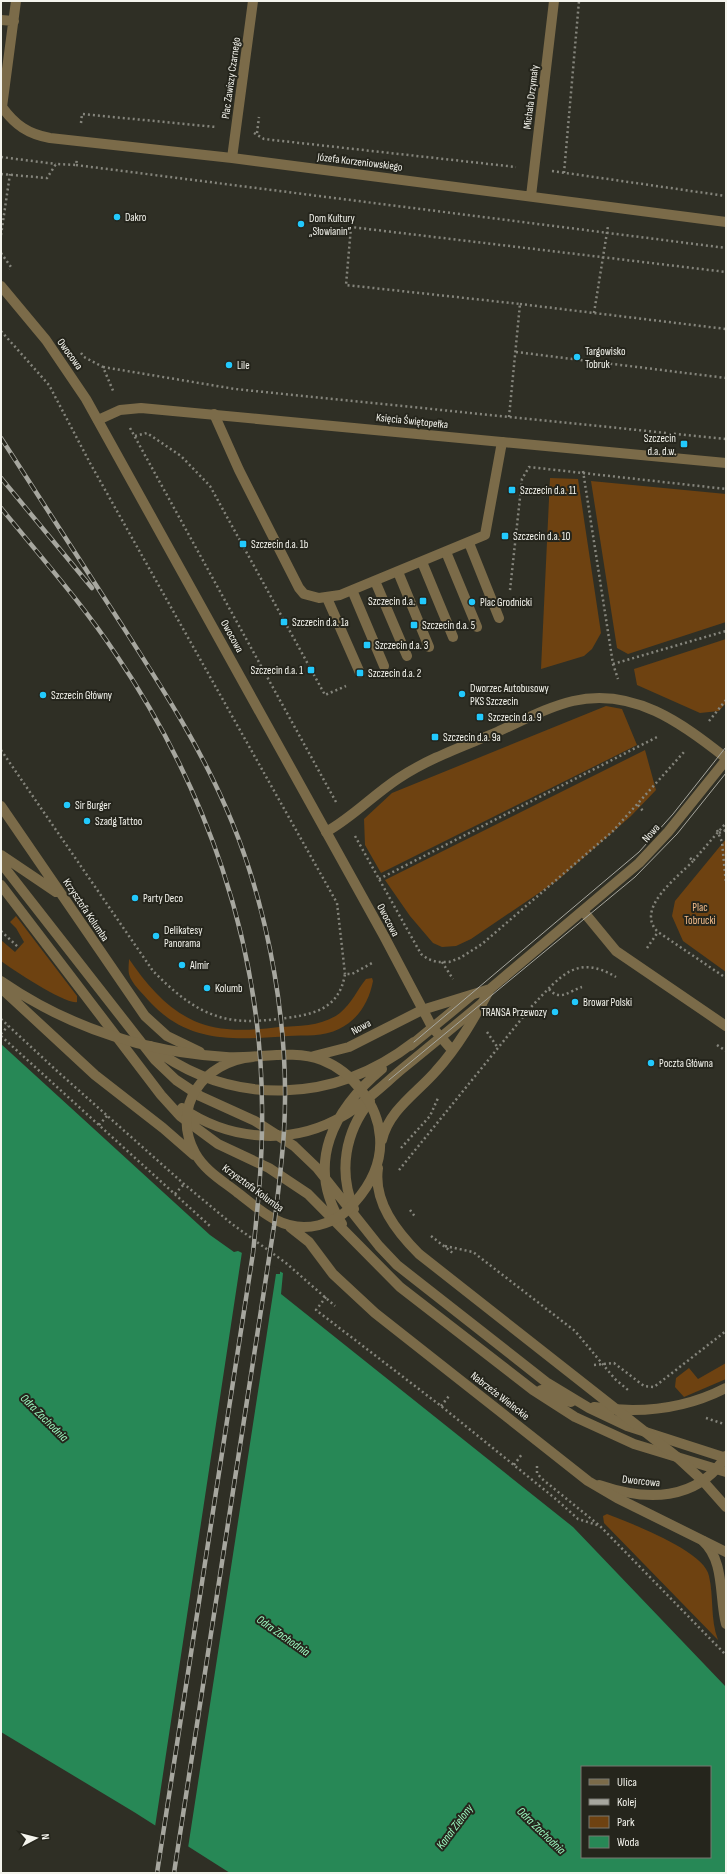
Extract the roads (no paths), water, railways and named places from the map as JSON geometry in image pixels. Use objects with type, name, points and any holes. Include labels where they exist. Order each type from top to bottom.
[{"type":"street","points":[[1,20],[14,21],[16,1]]},
{"type":"street","name":"Plac Zawiszy Czarnego","points":[[232,158],[254,1]]},
{"type":"street","name":"Michała Drzymały","points":[[531,196],[554,1]]},
{"type":"street","name":"Józefa Korzeniowskiego","points":[[14,21],[2,107],[15,123],[28,132],[50,138],[232,158],[726,222]]},
{"type":"street","name":"Owocowa","points":[[1,286],[63,362],[98,420],[326,832],[422,1010]]},
{"type":"street","name":"Księcia Świętopełka","points":[[98,420],[120,410],[141,408],[726,463]]},
{"type":"street","points":[[214,414],[239,470],[298,588],[304,594],[311,597],[327,598],[352,590],[469,543],[485,535],[502,442]]},
{"type":"street","points":[[469,543],[499,618]]},
{"type":"street","points":[[446,552],[477,627]]},
{"type":"street","points":[[422,562],[453,637]]},
{"type":"street","points":[[398,572],[429,647]]},
{"type":"street","points":[[375,581],[407,656]]},
{"type":"street","points":[[352,590],[384,666]]},
{"type":"street","points":[[327,598],[360,673]]},
{"type":"street","points":[[326,832],[346,820],[382,789],[431,759],[572,701],[598,698],[625,700],[650,708],[683,725],[726,759]]},
{"type":"street","name":"Nowa","points":[[380,1144],[388,1125],[397,1111],[437,1071],[490,989],[621,879],[653,849],[726,759]]},
{"type":"street","name":"Krzysztofa Kolumba","points":[[1,806],[133,1001],[151,1023],[167,1036],[183,1045],[200,1052],[218,1056]]},
{"type":"street","points":[[1,855],[64,898]]},
{"type":"street","points":[[1,863],[114,1009],[162,1067],[195,1092],[216,1104],[255,1121],[280,1136],[307,1158],[351,1207],[373,1240],[403,1270],[546,1382],[585,1405],[614,1420],[648,1434],[726,1457]]},
{"type":"street","points":[[1,885],[139,1066],[159,1089],[218,1144],[285,1178],[311,1198],[336,1219],[366,1253],[400,1287],[502,1367],[550,1402],[590,1425],[634,1444],[722,1470]]},
{"type":"street","points":[[583,911],[620,954],[726,1026]]},
{"type":"street","name":"Krzysztofa Kolumba","points":[[1,981],[65,1018],[118,1038],[146,1046],[184,1053],[218,1056],[309,1056],[334,1066],[360,1089],[368,1100],[379,1125],[379,1158],[369,1182],[351,1207],[336,1219],[311,1227],[297,1227],[284,1224],[259,1209],[213,1174],[157,1123],[95,1075],[1,988]]},
{"type":"street","name":"Nowa","points":[[309,1056],[322,1055],[349,1047],[422,1010],[490,989]]},
{"type":"street","points":[[336,1219],[326,1179],[326,1152],[331,1134],[338,1119],[349,1101],[360,1089],[414,1042],[473,994]]},
{"type":"street","points":[[188,1117],[233,1132],[258,1136],[280,1136],[311,1130],[338,1119],[368,1100],[389,1080],[483,1002]]},
{"type":"street","points":[[422,1010],[432,1027],[452,1050]]},
{"type":"street","points":[[146,1046],[177,1064],[206,1077],[248,1088],[281,1091],[323,1087],[349,1079],[382,1065],[414,1042]]},
{"type":"street","name":"Krzysztofa Kolumba","points":[[201,1162],[190,1141],[188,1117],[195,1092],[206,1077],[224,1064],[238,1059],[253,1057]]},
{"type":"street","points":[[351,1207],[346,1178],[347,1149],[355,1125],[368,1100]]},
{"type":"street","points":[[379,1158],[378,1182],[380,1198],[391,1222],[402,1236],[430,1264],[677,1457],[703,1481],[726,1507]]},
{"type":"street","name":"Nabrzeże Wieleckie","points":[[284,1224],[296,1230],[309,1242],[333,1274],[375,1313],[588,1481],[628,1504],[697,1536],[726,1552]]},
{"type":"street","points":[[502,1367],[537,1388],[565,1400],[585,1405],[618,1410],[647,1410],[674,1406],[701,1398],[726,1388]]},
{"type":"street","name":"Dworcowa","points":[[588,1481],[625,1492],[658,1496],[685,1490],[703,1481],[722,1470],[726,1457]]},
{"type":"street","points":[[697,1536],[710,1549],[716,1561],[726,1624]]},
{"type":"water","points":[[1,1044],[210,1235],[234,1252],[238,1251],[283,1273],[281,1294],[573,1527],[726,1687],[726,1873],[230,1873],[134,1812],[1,1732]]},
{"type":"tram line","points":[[414,1042],[639,852],[673,814],[726,747]]},
{"type":"tram line","points":[[389,1080],[635,877],[677,834],[726,773]]},
{"type":"railway","points":[[1,438],[148,666],[179,716],[207,768],[232,822],[257,895],[267,934],[280,1014],[284,1054],[285,1093],[284,1131],[277,1202],[174,1873]]},
{"type":"railway","points":[[1,478],[92,588]]},
{"type":"railway","points":[[1,508],[60,579],[102,634],[147,704],[176,757],[201,812],[222,869],[239,926],[251,985],[259,1045],[262,1143],[253,1253],[157,1873]]},
{"type":"place","name":"Dakro","points":[[117,217]]},
{"type":"place","name":"Dom Kultury „Słowianin”","points":[[301,224]]},
{"type":"place","name":"Targowisko Tobruk","points":[[577,357]]},
{"type":"place","name":"Lile","points":[[229,365]]},
{"type":"place","name":"Szczecin d.a. d.w.","points":[[684,444]]},
{"type":"place","name":"Szczecin d.a. 11","points":[[512,490]]},
{"type":"place","name":"Szczecin d.a. 10","points":[[505,536]]},
{"type":"place","name":"Szczecin d.a. 1b","points":[[243,544]]},
{"type":"place","name":"Szczecin d.a.","points":[[423,601]]},
{"type":"place","name":"Plac Grodnicki","points":[[472,602]]},
{"type":"place","name":"Szczecin d.a. 1a","points":[[284,622]]},
{"type":"place","name":"Szczecin d.a. 5","points":[[414,625]]},
{"type":"place","name":"Szczecin d.a. 3","points":[[367,645]]},
{"type":"place","name":"Szczecin d.a. 1","points":[[311,670]]},
{"type":"place","name":"Szczecin d.a. 2","points":[[360,673]]},
{"type":"place","name":"Dworzec Autobusowy PKS Szczecin","points":[[462,694]]},
{"type":"place","name":"Szczecin Główny","points":[[43,695]]},
{"type":"place","name":"Szczecin d.a. 9","points":[[480,717]]},
{"type":"place","name":"Szczecin d.a. 9a","points":[[435,737]]},
{"type":"place","name":"Sir Burger","points":[[67,805]]},
{"type":"place","name":"Szadg Tattoo","points":[[87,821]]},
{"type":"place","name":"Party Deco","points":[[135,898]]},
{"type":"place","name":"Delikatesy Panorama","points":[[156,936]]},
{"type":"place","name":"Almir","points":[[182,965]]},
{"type":"place","name":"Kolumb","points":[[207,988]]},
{"type":"place","name":"Browar Polski","points":[[575,1002]]},
{"type":"place","name":"TRANSA Przewozy","points":[[555,1012]]},
{"type":"place","name":"Poczta Główna","points":[[651,1063]]},
{"type":"park label","name":"Plac Tobrucki","points":[[700,913]]},
{"type":"water label","name":"Odra Zachodnia","points":[[44,1418]]},
{"type":"water label","name":"Odra Zachodnia","points":[[283,1636]]},
{"type":"water label","name":"Kanał Zielony","points":[[455,1827]]},
{"type":"water label","name":"Odra Zachodnia","points":[[541,1831]]}]
